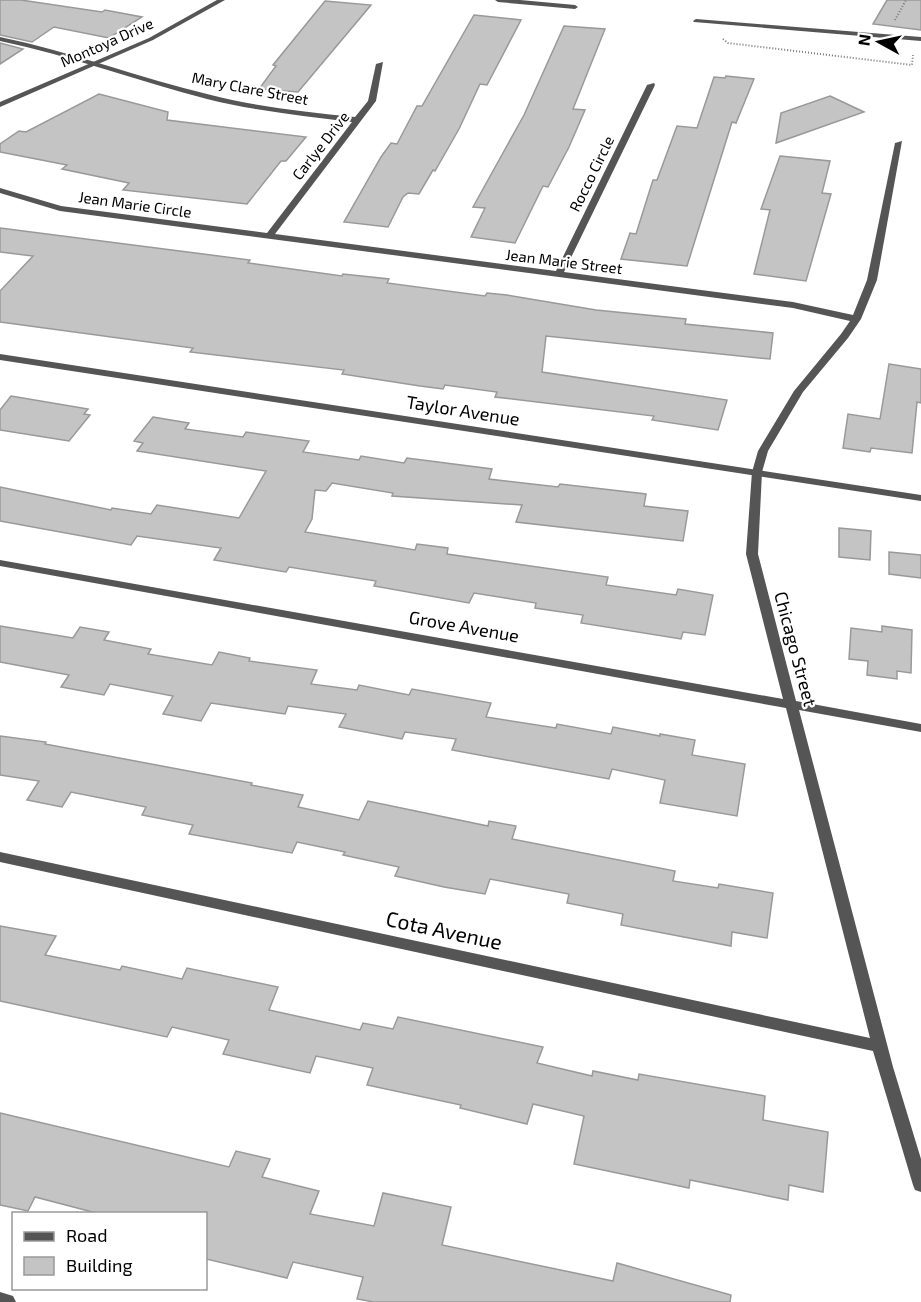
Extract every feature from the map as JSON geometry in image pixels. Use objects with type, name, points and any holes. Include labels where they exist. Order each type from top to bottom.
[{"type":"street","name":"Montoya Drive","points":[[0,105],[151,39],[222,0]]},
{"type":"street","points":[[498,0],[575,7]]},
{"type":"street","points":[[696,21],[921,39]]},
{"type":"street","name":"Mary Clare Street","points":[[0,39],[44,47],[210,98],[358,120]]},
{"type":"street","name":"Carlye Drive","points":[[268,237],[372,101],[380,63]]},
{"type":"street","name":"Rocco Circle","points":[[558,275],[651,85]]},
{"type":"street","name":"Chicago Street","points":[[899,143],[872,280],[856,319],[845,336],[799,391],[763,451],[757,472],[752,554],[879,1046],[921,1185]]},
{"type":"street","name":"Jean Marie Circle","points":[[0,190],[60,208],[268,237]]},
{"type":"street","name":"Jean Marie Street","points":[[268,237],[793,305],[856,319]]},
{"type":"street","name":"Taylor Avenue","points":[[0,357],[921,498]]},
{"type":"street","name":"Grove Avenue","points":[[0,563],[921,728]]},
{"type":"street","name":"Cota Avenue","points":[[0,857],[879,1046]]},
{"type":"street","points":[[0,1300],[7,1302]]},
{"type":"building","points":[[0,0],[21,0],[102,12],[105,10],[142,17],[109,38],[54,27],[32,42],[0,35]]},
{"type":"building","points":[[887,0],[921,0],[921,30],[873,24]]},
{"type":"building","points":[[325,1],[371,5],[298,92],[259,89],[276,66],[273,65]]},
{"type":"building","points":[[474,15],[521,20],[487,85],[480,84],[459,129],[435,171],[433,170],[419,194],[408,193],[403,197],[388,227],[344,222],[381,157],[391,143],[397,144],[417,106],[422,106]]},
{"type":"building","points":[[564,26],[605,29],[573,109],[585,110],[569,147],[548,187],[543,186],[515,243],[471,237],[485,208],[473,207],[524,115]]},
{"type":"building","points":[[0,43],[23,49],[0,64]]},
{"type":"building","points":[[726,76],[754,79],[736,123],[732,122],[687,266],[621,259],[630,233],[636,234],[653,180],[657,180],[677,126],[697,128],[714,77],[725,78]]},
{"type":"building","points":[[99,94],[168,112],[167,120],[306,137],[286,161],[281,161],[247,204],[123,190],[129,183],[62,169],[67,165],[0,152],[0,144],[19,131],[26,132]]},
{"type":"building","points":[[830,96],[864,112],[776,143],[781,113]]},
{"type":"building","points":[[780,156],[830,161],[822,193],[831,194],[806,281],[754,274],[770,210],[761,209]]},
{"type":"building","points":[[0,228],[250,260],[248,263],[342,276],[343,274],[389,279],[387,283],[485,296],[487,293],[507,295],[596,310],[686,319],[685,324],[773,333],[770,359],[546,336],[542,372],[727,400],[718,430],[652,420],[654,416],[495,397],[497,392],[445,385],[443,389],[420,386],[342,374],[344,370],[190,352],[193,348],[0,322],[0,291],[33,256],[0,252]]},
{"type":"building","points":[[889,364],[921,369],[921,403],[917,402],[912,453],[871,448],[870,452],[843,448],[848,414],[880,419]]},
{"type":"building","points":[[11,396],[88,409],[84,414],[90,415],[69,441],[0,430],[0,410]]},
{"type":"building","points":[[153,417],[189,423],[185,429],[243,437],[246,432],[309,441],[303,452],[359,460],[361,456],[404,463],[407,458],[492,469],[489,479],[646,494],[644,506],[688,511],[683,541],[516,522],[522,505],[392,496],[393,493],[332,483],[326,491],[315,490],[312,519],[305,532],[415,550],[417,544],[448,548],[447,554],[608,577],[606,585],[676,595],[678,589],[713,595],[705,635],[683,632],[681,639],[581,623],[583,615],[535,608],[536,603],[474,593],[469,603],[374,586],[376,581],[289,567],[286,572],[214,560],[221,548],[137,536],[131,545],[0,521],[0,487],[111,510],[112,508],[151,514],[157,505],[239,518],[266,471],[137,451],[143,443],[134,441]]},
{"type":"building","points":[[839,528],[871,531],[870,560],[839,557]]},
{"type":"building","points":[[889,552],[921,555],[921,578],[889,574]]},
{"type":"building","points":[[0,626],[73,638],[80,627],[109,632],[104,640],[151,649],[148,654],[212,665],[219,652],[250,658],[249,661],[317,670],[311,684],[357,690],[359,685],[409,695],[412,689],[491,703],[486,717],[556,728],[557,724],[611,734],[613,727],[695,740],[692,755],[745,764],[737,816],[660,803],[665,780],[612,769],[609,779],[452,750],[456,739],[405,732],[402,739],[339,727],[346,714],[288,706],[285,714],[211,703],[201,721],[163,714],[173,696],[110,684],[104,695],[61,687],[69,675],[0,662]]},
{"type":"building","points":[[882,626],[912,630],[911,673],[897,671],[897,679],[867,675],[868,661],[849,659],[851,628],[882,632]]},
{"type":"building","points":[[0,736],[46,742],[45,744],[252,783],[251,785],[303,795],[298,807],[359,820],[368,801],[488,826],[489,821],[516,826],[512,839],[675,871],[673,881],[718,888],[719,884],[773,893],[767,938],[732,932],[731,946],[621,925],[623,914],[567,903],[569,894],[490,879],[485,894],[444,887],[395,876],[399,867],[297,842],[292,853],[189,834],[193,825],[142,815],[146,807],[71,792],[62,807],[27,800],[39,781],[0,775]]},
{"type":"building","points":[[0,926],[56,936],[45,955],[120,970],[122,966],[182,979],[187,968],[278,987],[269,1010],[360,1030],[363,1023],[393,1029],[398,1017],[543,1047],[537,1063],[592,1076],[593,1071],[638,1080],[639,1074],[765,1096],[763,1120],[828,1132],[823,1192],[789,1185],[788,1200],[690,1180],[689,1188],[574,1164],[584,1116],[533,1104],[527,1124],[460,1108],[461,1105],[367,1085],[373,1068],[316,1056],[310,1073],[223,1054],[229,1040],[172,1027],[167,1037],[0,1001]]},
{"type":"building","points":[[0,1113],[229,1167],[236,1151],[270,1159],[262,1177],[319,1191],[310,1214],[374,1226],[383,1193],[451,1207],[442,1245],[613,1281],[617,1263],[731,1295],[730,1302],[374,1302],[357,1299],[363,1277],[293,1262],[287,1278],[207,1259],[207,1212],[92,1212],[35,1197],[28,1211],[0,1205]]}]
